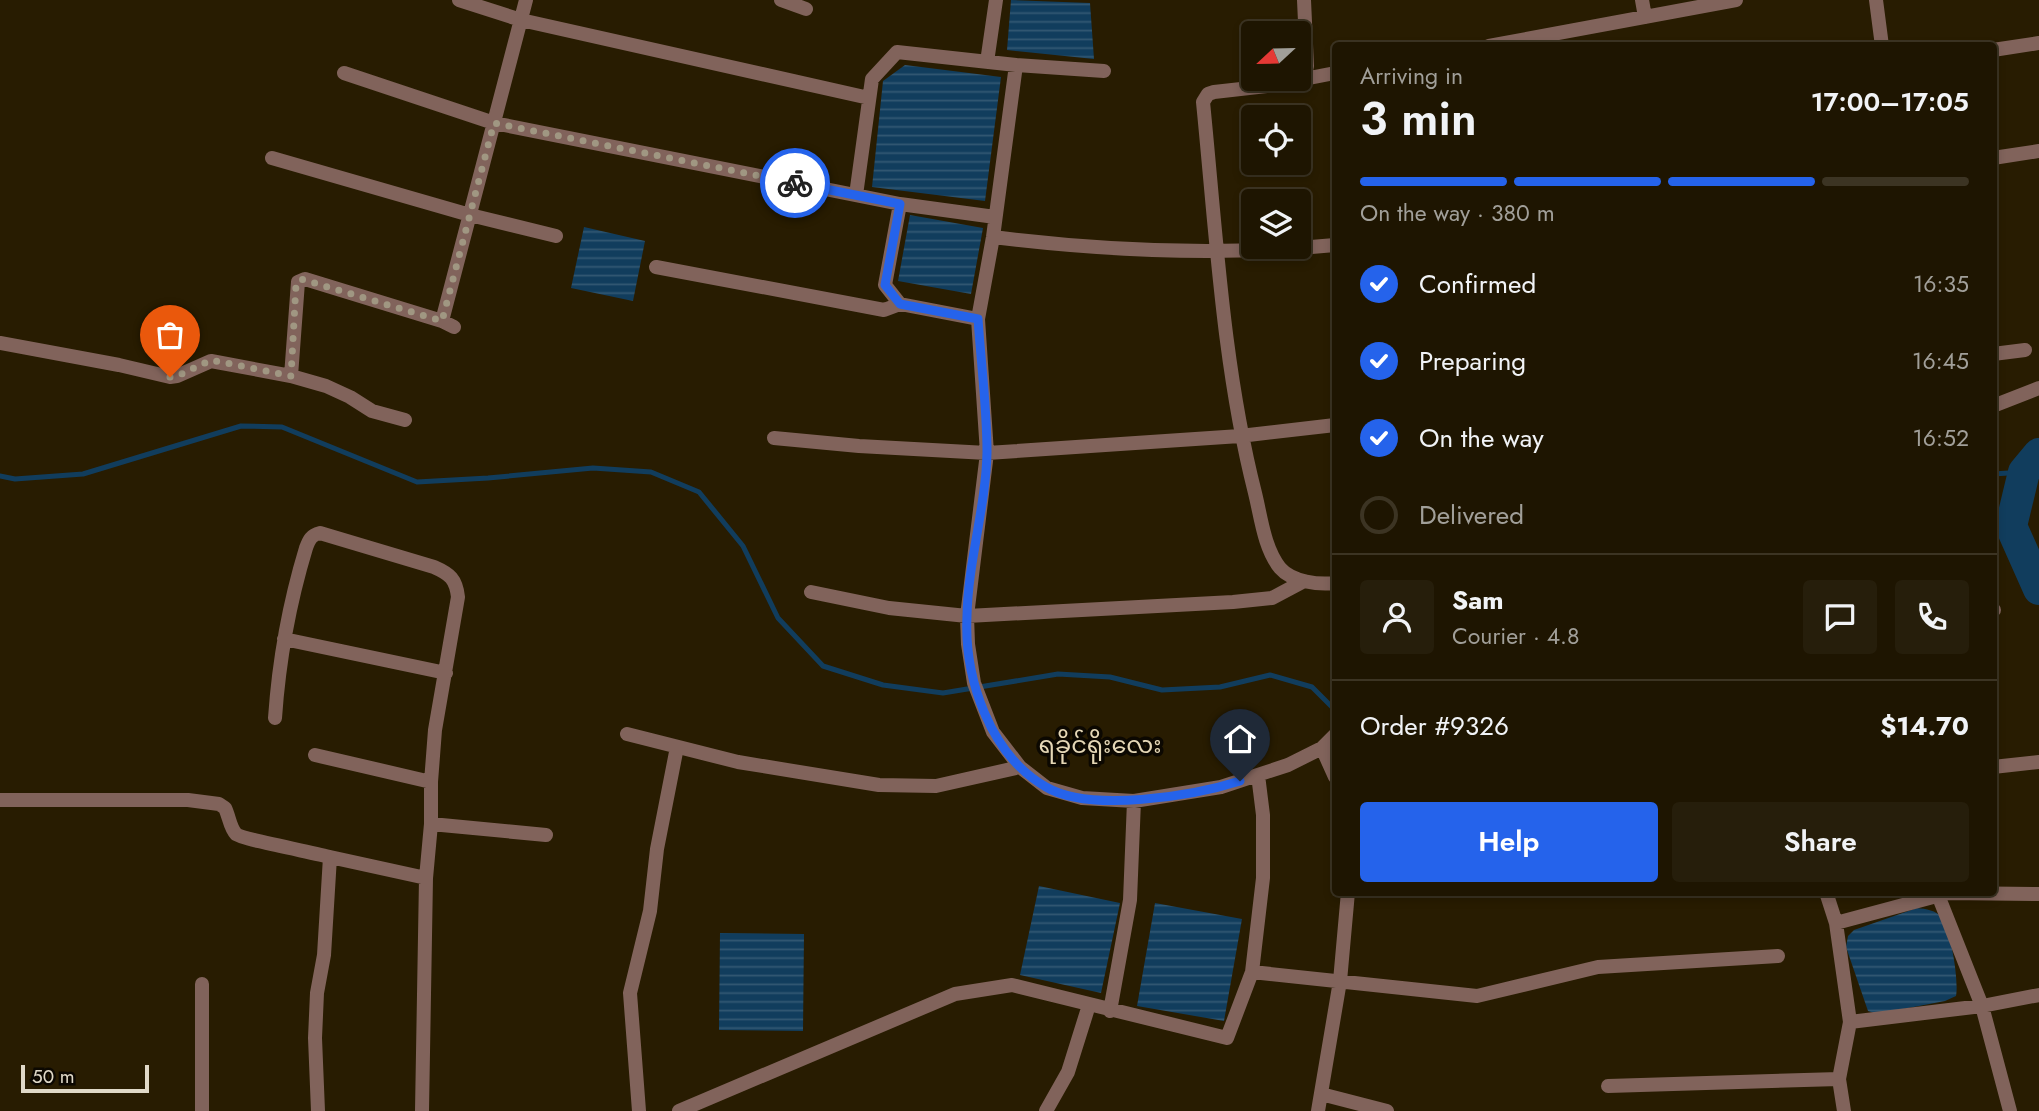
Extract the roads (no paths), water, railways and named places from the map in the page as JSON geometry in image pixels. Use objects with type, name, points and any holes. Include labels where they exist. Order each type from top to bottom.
[{"type":"street","points":[[459,0],[521,20],[869,98]]},
{"type":"street","points":[[291,376],[296,285],[301,279],[448,324],[470,215],[526,0]]},
{"type":"street","points":[[781,0],[806,9]]},
{"type":"street","points":[[987,62],[996,0]]},
{"type":"street","points":[[1304,0],[1305,21]]},
{"type":"street","points":[[1642,0],[1645,18]]},
{"type":"street","points":[[1511,42],[1736,0]]},
{"type":"street","points":[[1876,0],[1881,42]]},
{"type":"street","points":[[1997,49],[2039,43]]},
{"type":"street","points":[[856,195],[872,79],[897,52],[1104,71]]},
{"type":"street","points":[[1016,65],[993,237],[978,319],[987,453],[967,616],[974,683],[993,732],[1020,767],[1047,788],[1082,798],[1134,801],[1221,787],[1288,765],[1322,748],[1332,738]]},
{"type":"street","points":[[344,73],[494,123],[900,204],[995,216]]},
{"type":"street","points":[[1311,78],[1332,74]]},
{"type":"street","points":[[1241,89],[1208,94],[1203,102],[1217,252],[1240,436],[1266,539],[1281,570],[1304,581],[1332,583]]},
{"type":"street","points":[[1997,157],[2039,151]]},
{"type":"street","points":[[272,158],[470,215],[556,236]]},
{"type":"street","points":[[900,204],[885,285],[900,304]]},
{"type":"street","points":[[993,237],[1068,246],[1217,252],[1332,245]]},
{"type":"street","points":[[656,267],[884,310],[900,304],[978,319]]},
{"type":"street","points":[[0,343],[170,377],[211,360],[326,386],[372,411],[405,420]]},
{"type":"street","points":[[1997,354],[2025,350]]},
{"type":"street","points":[[1997,404],[2039,388]]},
{"type":"street","points":[[774,438],[987,453],[1240,436],[1332,425]]},
{"type":"street","points":[[275,718],[278,671],[284,639],[310,539],[320,533],[450,574],[457,585],[458,597],[435,730],[430,782],[422,1111]]},
{"type":"street","points":[[811,592],[890,608],[967,616],[1272,598],[1304,581]]},
{"type":"street","points":[[284,639],[446,673]]},
{"type":"street","points":[[627,734],[738,762],[879,785],[936,786],[1020,767]]},
{"type":"street","points":[[639,1111],[634,1074],[630,993],[650,911],[657,849],[677,747]]},
{"type":"street","points":[[1322,748],[1332,770]]},
{"type":"street","points":[[314,755],[430,782]]},
{"type":"street","points":[[1997,767],[2039,762]]},
{"type":"street","points":[[679,1111],[955,994],[1012,985],[1227,1038],[1252,972],[1263,878],[1263,815],[1258,775]]},
{"type":"street","points":[[0,800],[188,800],[219,804],[225,808],[233,830],[243,839],[278,844],[426,878]]},
{"type":"street","points":[[1110,1010],[1130,900],[1134,801]]},
{"type":"street","points":[[430,824],[546,835]]},
{"type":"street","points":[[318,1111],[315,1038],[317,993],[324,955],[330,857]]},
{"type":"street","points":[[1997,894],[2039,894]]},
{"type":"street","points":[[1318,1111],[1340,981],[1350,896]]},
{"type":"street","points":[[1827,896],[1836,923],[1850,1022],[1839,1079],[1844,1111]]},
{"type":"street","points":[[1836,923],[1937,896]]},
{"type":"street","points":[[1946,896],[1982,1006],[2010,1111]]},
{"type":"street","points":[[1252,972],[1477,996],[1598,968],[1778,956]]},
{"type":"street","points":[[202,984],[202,1111]]},
{"type":"street","points":[[1850,1022],[1982,1006],[2039,995]]},
{"type":"street","points":[[1046,1111],[1068,1072],[1089,1005]]},
{"type":"street","points":[[1608,1086],[1839,1079]]},
{"type":"street","points":[[1321,1094],[1387,1111]]},
{"type":"water","points":[[1011,0],[1090,3],[1094,59],[1007,50]]},
{"type":"water","points":[[905,65],[1001,77],[985,201],[872,187],[883,81]]},
{"type":"water","points":[[910,215],[983,228],[971,294],[898,281]]},
{"type":"water","points":[[584,227],[645,241],[633,301],[571,288]]},
{"type":"water","points":[[1039,886],[1120,903],[1101,993],[1020,975]]},
{"type":"water","points":[[1155,903],[1242,919],[1224,1021],[1137,1006]]},
{"type":"water","points":[[1917,908],[1937,913],[1942,918],[1951,945],[1956,996],[1945,1001],[1877,1014],[1868,1011],[1846,947],[1848,936],[1854,930]]},
{"type":"water","points":[[720,933],[804,934],[803,1031],[719,1030]]},
{"type":"waterway","points":[[0,476],[15,479],[83,474],[241,426],[282,427],[417,482],[593,468],[651,472],[699,492],[743,546],[778,618],[823,666],[883,685],[943,693],[1058,674],[1110,677],[1162,690],[1220,687],[1270,675],[1312,687],[1332,707]]},
{"type":"waterway","points":[[2039,454],[2024,472],[2011,526],[2039,589]]},
{"type":"waterway","points":[[1997,474],[2024,472]]},
{"type":"district","name":"ရခိုင်ရိုးလေး","points":[[1100,745]]}]
